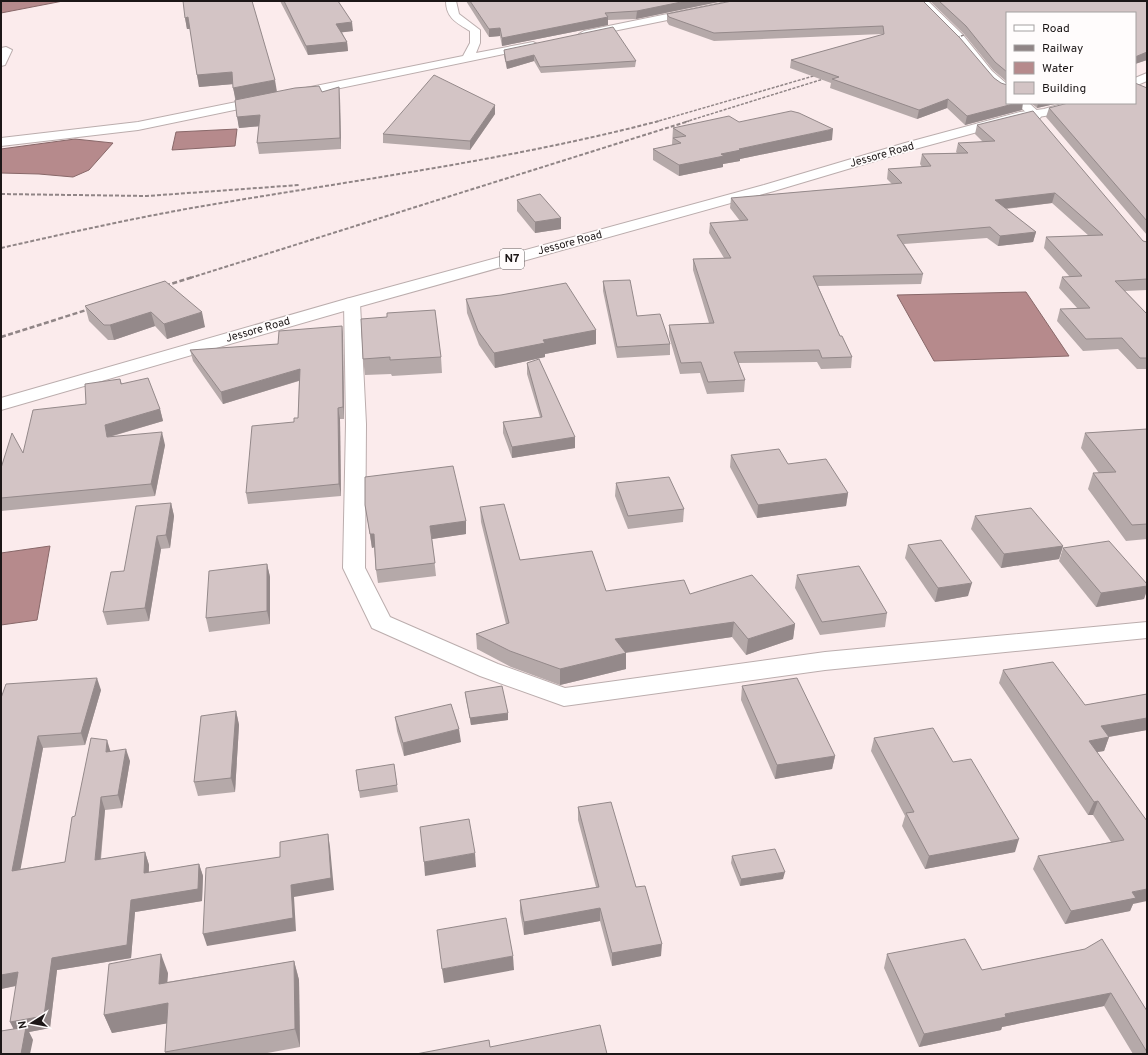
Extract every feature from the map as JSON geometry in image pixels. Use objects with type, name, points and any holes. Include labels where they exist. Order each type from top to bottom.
[{"type":"main road","points":[[451,1],[450,10],[453,15],[475,30],[475,43],[468,58]]},
{"type":"main road","points":[[576,36],[746,1]]},
{"type":"main road","points":[[923,1],[931,11],[959,36],[988,73],[1006,89]]},
{"type":"main road","points":[[1,142],[138,126],[545,42]]},
{"type":"main road","points":[[1,51],[6,50],[1,63]]},
{"type":"main road","points":[[1136,74],[1147,69]]},
{"type":"main road","points":[[1136,82],[1147,77]]},
{"type":"main road","name":"Jessore Road","points":[[1032,114],[1051,104]]},
{"type":"main road","name":"Jessore Road","points":[[1,404],[352,303],[769,188],[910,146],[1073,104]]},
{"type":"main road","points":[[352,303],[356,424],[354,568],[381,622],[489,670],[564,697],[825,661],[1147,630]]},
{"type":"water","points":[[1,1],[63,1],[1,13]]},
{"type":"water","points":[[237,129],[235,146],[172,150],[176,132]]},
{"type":"water","points":[[75,139],[113,143],[89,170],[73,177],[1,173],[1,149]]},
{"type":"water","points":[[1026,292],[1069,356],[934,361],[897,295]]},
{"type":"water","points":[[50,546],[37,620],[1,625],[1,553]]},
{"type":"building","points":[[183,1],[252,1],[275,80],[233,88],[232,72],[197,75],[188,17],[185,18]]},
{"type":"building","points":[[284,1],[338,1],[352,22],[336,24],[347,42],[306,46]]},
{"type":"building","points":[[470,1],[686,1],[637,11],[605,13],[608,17],[502,38],[500,28],[489,29]]},
{"type":"building","points":[[732,1],[923,1],[960,38],[994,78],[1006,85],[1006,104],[1013,104],[967,116],[948,99],[919,110],[832,79],[839,77],[791,60],[884,34],[883,26],[714,33],[669,17],[667,14]]},
{"type":"building","points":[[939,1],[1147,1],[1147,52],[1136,57],[1136,12],[1006,12],[1006,71],[995,62],[966,26]]},
{"type":"building","points":[[613,27],[636,61],[540,67],[534,55],[506,62],[504,50]]},
{"type":"building","points":[[434,75],[495,105],[470,141],[383,134]]},
{"type":"building","points":[[1136,83],[1147,88],[1147,221],[1049,108],[1064,104],[1136,104]]},
{"type":"building","points":[[319,86],[322,92],[339,87],[340,138],[257,143],[260,115],[237,117],[235,100],[295,88]]},
{"type":"building","points":[[791,111],[799,113],[833,129],[739,149],[741,150],[721,154],[724,156],[679,165],[653,149],[681,143],[673,138],[686,136],[673,128],[729,116],[739,122]]},
{"type":"building","points":[[1033,111],[1143,241],[1147,242],[1147,279],[1115,281],[1147,314],[1147,358],[1140,358],[1122,338],[1086,339],[1060,309],[1090,308],[1062,277],[1082,276],[1046,237],[1103,235],[1055,193],[995,200],[1036,232],[1000,236],[990,227],[897,235],[923,274],[813,276],[840,336],[842,336],[852,357],[822,358],[819,350],[734,352],[745,380],[708,382],[701,362],[681,363],[669,325],[714,323],[693,259],[731,258],[710,223],[748,220],[731,198],[902,183],[888,169],[931,166],[922,154],[968,153],[958,143],[995,141],[977,125]]},
{"type":"building","points":[[540,194],[561,218],[535,222],[517,200]]},
{"type":"building","points":[[630,280],[637,316],[660,314],[670,344],[617,347],[603,281]]},
{"type":"building","points":[[165,281],[202,312],[164,324],[151,312],[110,325],[104,325],[85,306]]},
{"type":"building","points":[[566,283],[596,330],[543,340],[545,343],[494,353],[478,331],[466,299],[501,295]]},
{"type":"building","points":[[435,310],[441,357],[390,360],[390,357],[363,359],[361,319],[387,317],[387,313]]},
{"type":"building","points":[[342,326],[343,407],[338,408],[339,484],[246,493],[252,426],[294,422],[294,418],[298,418],[300,369],[221,392],[190,350],[278,344],[279,331]]},
{"type":"building","points":[[539,359],[575,437],[512,447],[503,422],[542,417],[527,363]]},
{"type":"building","points":[[148,378],[160,409],[105,425],[107,437],[162,432],[151,484],[1,498],[1,468],[12,433],[23,453],[33,410],[86,404],[85,384],[120,379],[121,384]]},
{"type":"building","points":[[1147,429],[1147,524],[1132,525],[1093,473],[1116,472],[1085,433]]},
{"type":"building","points":[[779,449],[788,464],[826,459],[848,493],[758,505],[731,455]]},
{"type":"building","points":[[453,466],[466,521],[430,526],[435,563],[376,570],[374,534],[370,534],[365,505],[365,477]]},
{"type":"building","points":[[669,477],[684,509],[628,516],[616,483]]},
{"type":"building","points":[[171,503],[166,535],[157,536],[145,608],[103,612],[111,572],[124,571],[136,506]]},
{"type":"building","points":[[504,504],[520,560],[592,551],[606,591],[684,580],[690,594],[752,575],[795,624],[748,639],[734,622],[615,639],[626,653],[560,669],[510,651],[476,634],[509,623],[480,507]]},
{"type":"building","points":[[1031,508],[1063,546],[1004,554],[975,516]]},
{"type":"building","points":[[941,540],[972,583],[938,588],[908,545]]},
{"type":"building","points":[[1109,541],[1147,584],[1147,586],[1101,593],[1063,548]]},
{"type":"building","points":[[267,564],[267,611],[206,618],[209,571]]},
{"type":"building","points":[[859,566],[887,613],[822,622],[797,575]]},
{"type":"building","points":[[1053,662],[1085,705],[1147,694],[1147,718],[1101,726],[1109,737],[1089,741],[1147,821],[1147,889],[1132,892],[1136,898],[1071,911],[1038,856],[1124,840],[1098,801],[1094,802],[1003,670]]},
{"type":"building","points":[[97,678],[81,733],[38,736],[12,871],[65,862],[72,817],[75,816],[91,738],[107,740],[106,752],[126,749],[118,795],[101,797],[95,860],[145,852],[144,873],[199,864],[198,889],[131,900],[127,945],[52,958],[44,1016],[10,1022],[18,972],[1,975],[1,698],[6,684]]},
{"type":"building","points":[[797,678],[835,756],[777,765],[742,686]]},
{"type":"building","points":[[502,686],[508,713],[470,718],[465,692]]},
{"type":"building","points":[[451,704],[459,729],[403,743],[395,717]]},
{"type":"building","points":[[236,711],[231,778],[194,782],[201,716]]},
{"type":"building","points":[[933,728],[953,762],[971,759],[1019,839],[929,856],[906,813],[914,812],[874,738]]},
{"type":"building","points":[[394,764],[397,785],[359,791],[356,770]]},
{"type":"building","points":[[611,802],[636,887],[645,886],[662,944],[612,953],[600,908],[524,922],[520,900],[599,887],[578,807]]},
{"type":"building","points":[[469,819],[475,853],[424,862],[420,827]]},
{"type":"building","points":[[328,834],[331,878],[291,885],[293,918],[203,934],[206,868],[280,857],[280,842]]},
{"type":"building","points":[[775,849],[785,872],[741,879],[732,856]]},
{"type":"building","points":[[506,918],[513,956],[442,969],[437,930]]},
{"type":"building","points":[[965,939],[982,970],[1085,949],[1102,939],[1147,1011],[1147,1052],[1111,993],[1005,1014],[1006,1017],[924,1034],[887,954]]},
{"type":"building","points":[[161,954],[159,984],[294,961],[295,1029],[165,1052],[168,1003],[104,1015],[109,964]]},
{"type":"building","points":[[600,1025],[607,1054],[416,1054],[489,1040],[490,1047]]},
{"type":"building","points":[[26,1027],[21,1054],[1,1054],[1,1031]]},
{"type":"railway","points":[[948,40],[974,32]]},
{"type":"railway","points":[[656,122],[824,73]]},
{"type":"railway","points":[[685,122],[833,76]]},
{"type":"railway","points":[[190,278],[689,121]]},
{"type":"railway","points":[[1,248],[108,224],[188,209],[494,157],[656,122]]},
{"type":"railway","points":[[1,194],[147,196],[299,185]]},
{"type":"railway","points":[[158,288],[193,277]]},
{"type":"railway","points":[[1,337],[96,307]]}]
